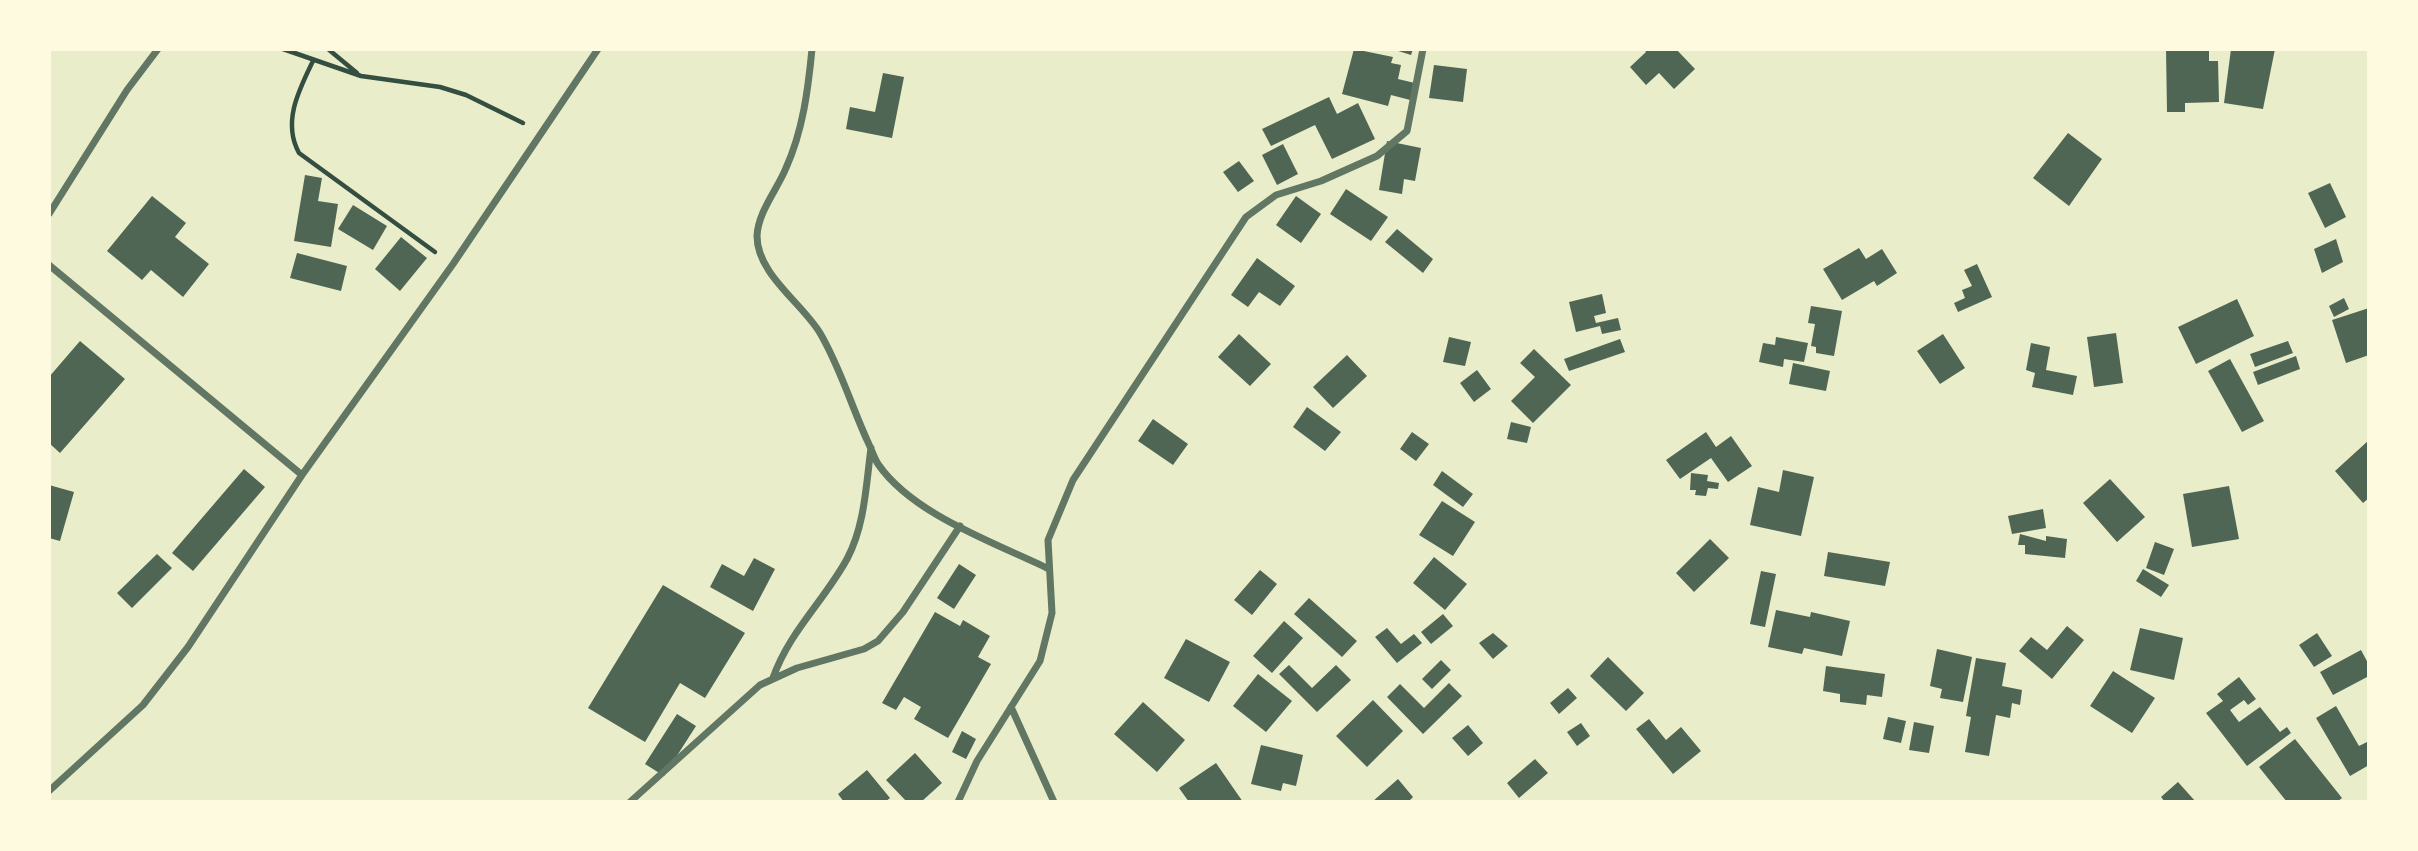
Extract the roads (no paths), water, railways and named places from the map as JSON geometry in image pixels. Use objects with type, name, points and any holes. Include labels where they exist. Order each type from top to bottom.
[{"type":"street","points":[[49,214],[127,90],[158,49]]},
{"type":"street","points":[[49,791],[143,705],[187,647],[302,475],[453,264],[598,49]]},
{"type":"street","points":[[812,49],[806,105],[798,137],[786,169],[766,205],[757,233],[758,250],[766,266],[819,331],[843,378],[878,464],[903,491],[960,526],[1049,569]]},
{"type":"street","points":[[958,802],[977,761],[1040,661],[1052,613],[1048,540],[1073,480],[1246,217],[1276,195],[1321,181],[1377,156],[1407,131],[1423,49]]},
{"type":"street","points":[[49,265],[302,475]]},
{"type":"street","points":[[773,678],[791,636],[821,600],[858,535],[871,448]]},
{"type":"street","points":[[630,802],[745,696],[773,678],[864,649],[878,641],[903,612],[960,526]]},
{"type":"street","points":[[1011,707],[1054,802]]}]
